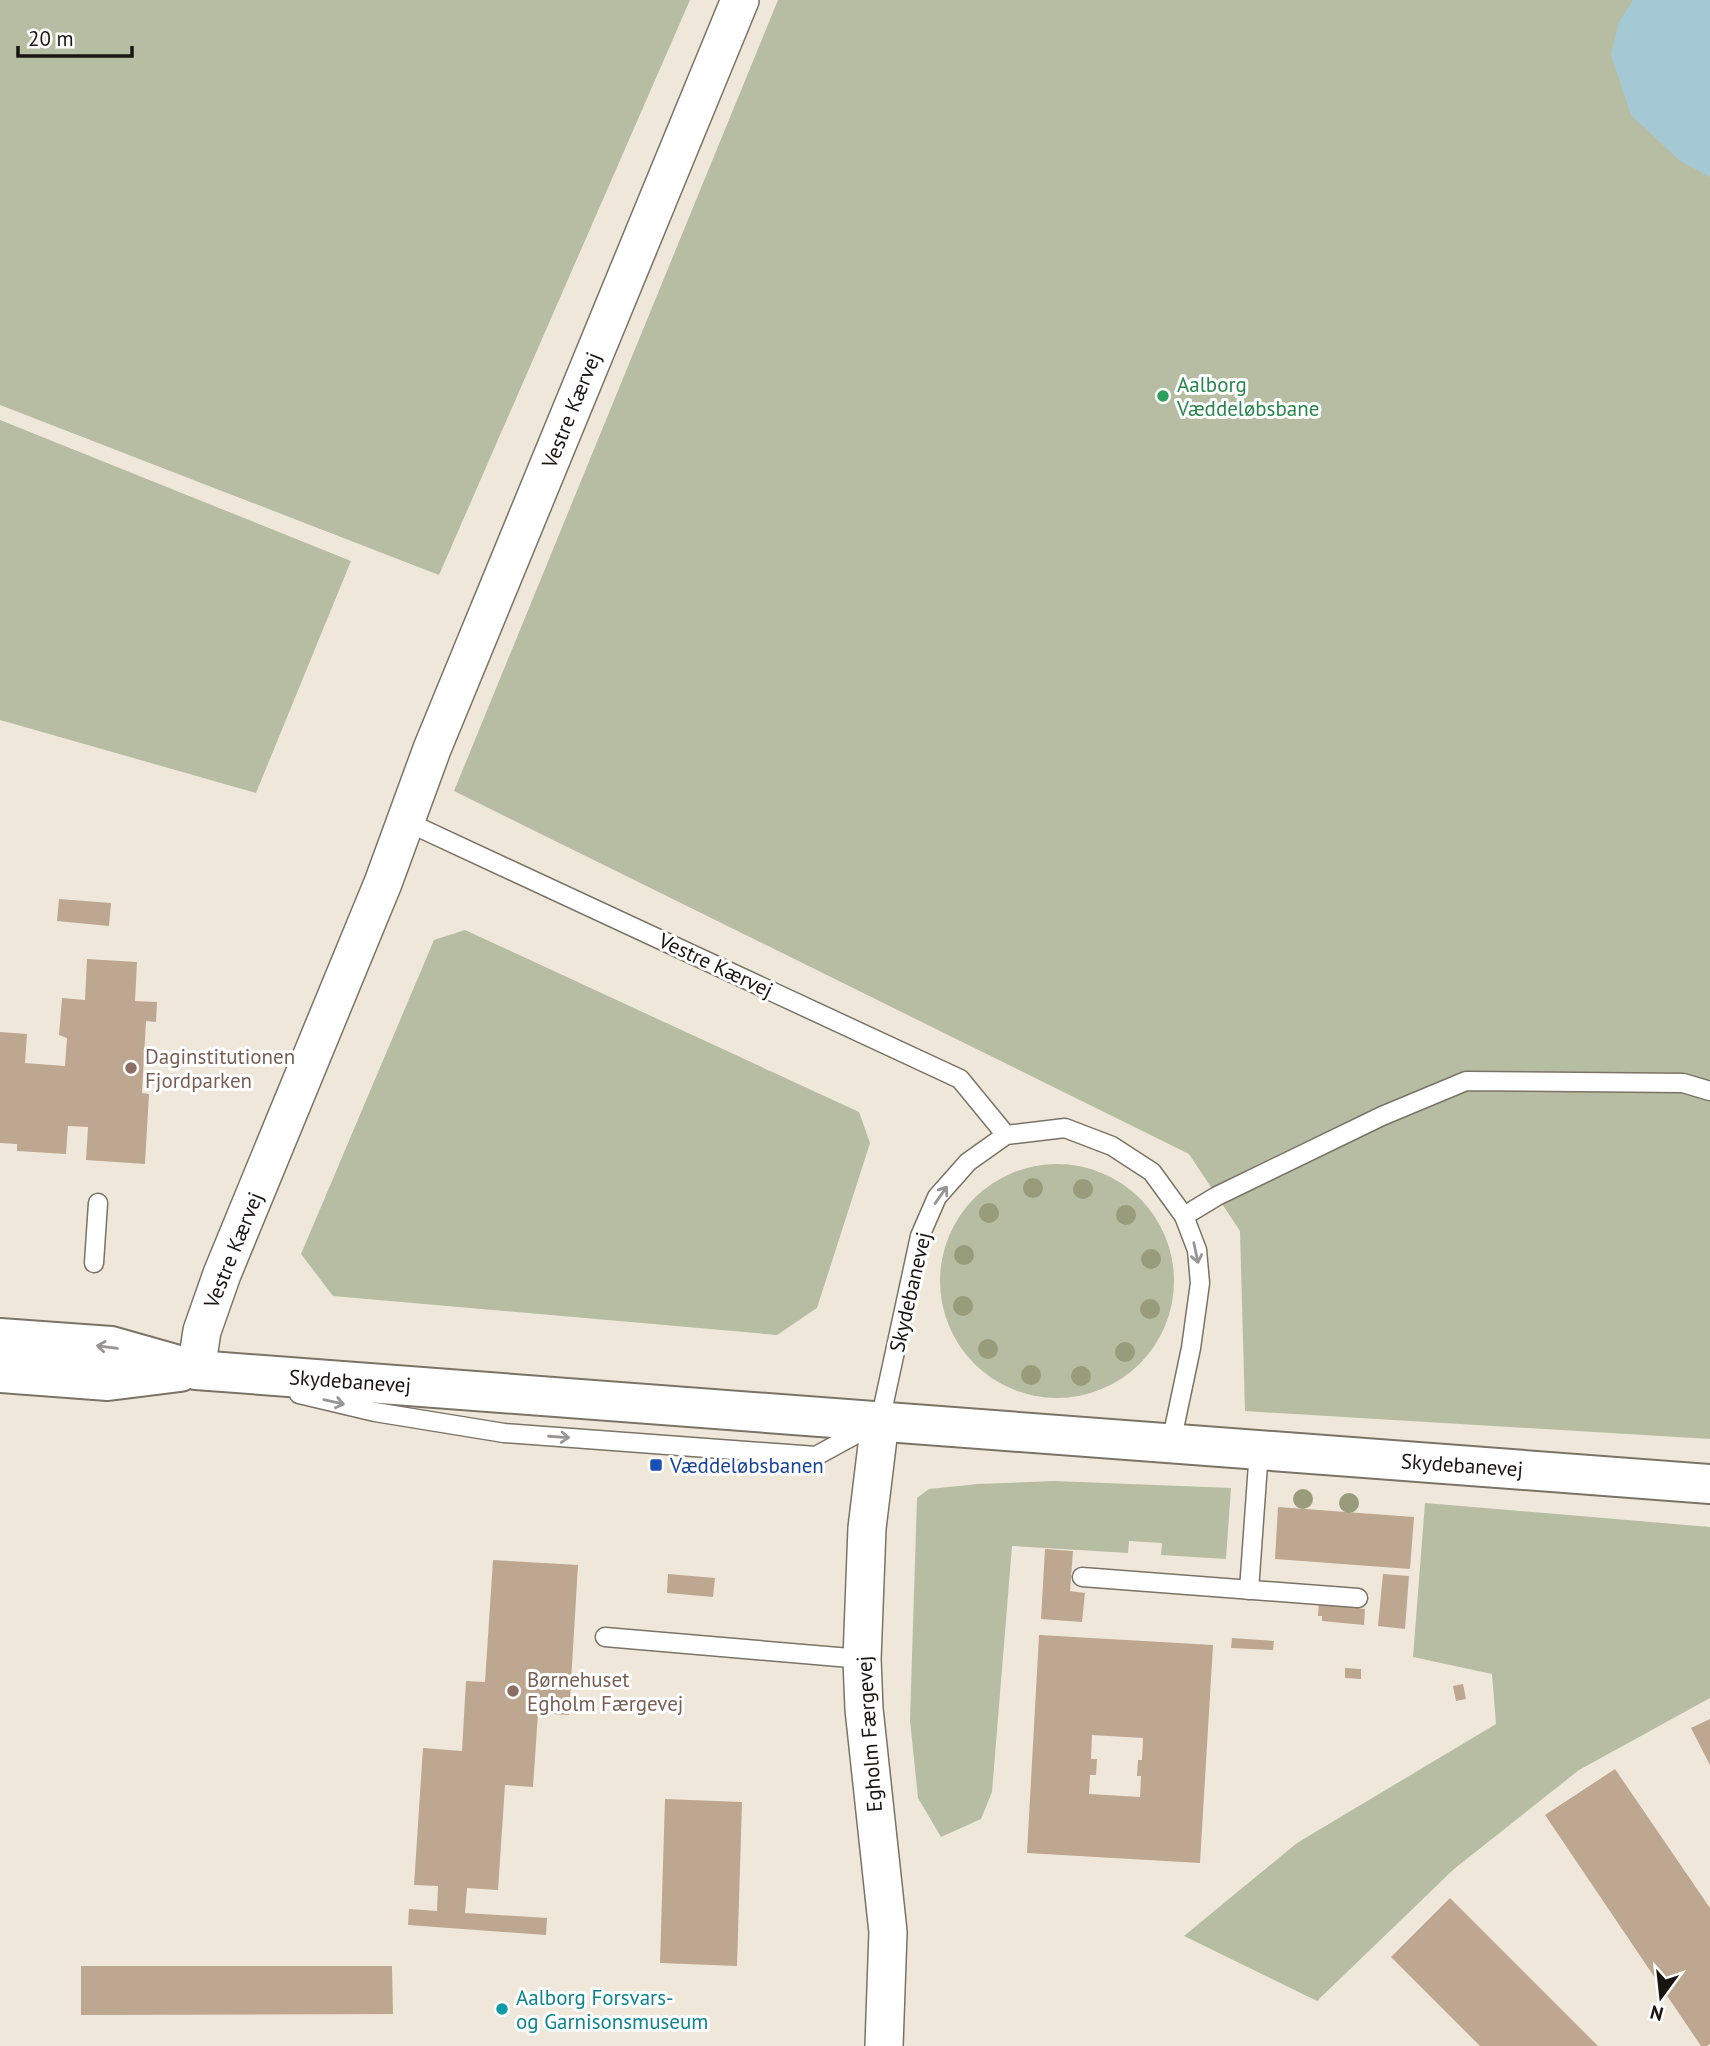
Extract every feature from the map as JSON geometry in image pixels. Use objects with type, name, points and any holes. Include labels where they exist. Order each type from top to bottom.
[{"type":"street","name":"Vestre Kærvej","points":[[196,1370],[202,1331],[222,1274],[383,883],[432,749],[740,0]]},
{"type":"street","name":"Skydebanevej","points":[[0,1338],[111,1346],[196,1370]]},
{"type":"street","name":"Skydebanevej","points":[[0,1373],[108,1381],[196,1370],[1710,1484]]},
{"type":"street","name":"Egholm Færgevej","points":[[880,1421],[867,1528],[862,1659],[864,1709],[888,1931],[884,2046]]},
{"type":"lane","name":"Vestre Kærvej","points":[[405,821],[960,1079],[1006,1135]]},
{"type":"lane","points":[[1184,1216],[1217,1196],[1370,1122],[1466,1081],[1683,1083],[1710,1091]]},
{"type":"lane","name":"Skydebanevej","points":[[880,1421],[919,1236],[937,1197],[968,1162],[1006,1135],[1065,1128],[1112,1146],[1152,1172],[1184,1216],[1197,1250],[1200,1283],[1191,1348],[1171,1443]]},
{"type":"lane","points":[[93,1263],[98,1203]]},
{"type":"lane","points":[[1249,1590],[1259,1450]]},
{"type":"lane","points":[[1082,1577],[1358,1598]]},
{"type":"lane","points":[[605,1637],[862,1659]]},
{"type":"green space","points":[[0,0],[690,0],[439,575],[0,405]]},
{"type":"green space","name":"Aalborg Væddeløbsbane","points":[[778,0],[1710,0],[1710,1439],[1245,1411],[1240,1231],[1189,1154],[454,791]]},
{"type":"green space","points":[[0,420],[351,561],[256,793],[0,720]]},
{"type":"green space","points":[[465,930],[859,1112],[870,1143],[817,1308],[777,1335],[333,1296],[301,1254],[434,940]]},
{"type":"green space","points":[[1045,1164],[1069,1164],[1102,1173],[1122,1183],[1140,1198],[1155,1216],[1165,1236],[1172,1258],[1172,1304],[1165,1326],[1155,1346],[1140,1364],[1122,1379],[1091,1393],[1069,1398],[1045,1398],[1023,1393],[992,1379],[966,1355],[945,1315],[940,1293],[940,1269],[945,1247],[959,1216],[983,1190],[1023,1169]]},
{"type":"green space","points":[[1054,1481],[1231,1488],[1226,1559],[1161,1555],[1162,1543],[1129,1541],[1128,1553],[1012,1546],[992,1792],[981,1819],[941,1837],[918,1798],[910,1720],[917,1498],[929,1489]]},
{"type":"green space","points":[[1425,1503],[1710,1527],[1710,1698],[1579,1770],[1454,1869],[1317,2001],[1184,1936],[1297,1843],[1496,1724],[1492,1674],[1413,1657]]},
{"type":"water","points":[[1633,0],[1710,0],[1710,177],[1680,161],[1631,115],[1611,55],[1619,22]]},
{"type":"building","points":[[59,899],[111,903],[109,926],[57,921]]},
{"type":"building","points":[[87,959],[137,962],[135,1001],[157,1002],[156,1022],[146,1021],[142,1093],[149,1094],[145,1164],[86,1160],[88,1127],[68,1126],[66,1154],[17,1151],[17,1144],[0,1143],[0,1032],[27,1034],[25,1063],[65,1066],[67,1038],[59,1035],[62,998],[85,1000]]},
{"type":"building","points":[[1278,1507],[1414,1517],[1410,1569],[1275,1559]]},
{"type":"building","points":[[1045,1549],[1073,1551],[1070,1591],[1085,1593],[1082,1622],[1041,1619]]},
{"type":"building","points":[[493,1560],[578,1565],[569,1715],[538,1713],[533,1787],[505,1785],[498,1890],[467,1888],[465,1913],[547,1918],[546,1935],[408,1925],[409,1909],[437,1911],[438,1886],[414,1885],[423,1748],[462,1751],[466,1681],[485,1682]]},
{"type":"building","points":[[668,1574],[715,1578],[713,1597],[667,1593]]},
{"type":"building","points":[[1383,1574],[1409,1576],[1405,1629],[1378,1626]]},
{"type":"building","points":[[1319,1603],[1365,1609],[1364,1625],[1322,1621],[1322,1616],[1318,1616]]},
{"type":"building","points":[[1039,1635],[1213,1645],[1200,1863],[1027,1853]],"holes":[[[1092,1735],[1143,1738],[1142,1760],[1138,1760],[1137,1776],[1141,1776],[1140,1797],[1089,1794],[1090,1775],[1096,1775],[1097,1759],[1091,1759]]]},
{"type":"building","points":[[1232,1638],[1274,1641],[1273,1650],[1231,1648]]},
{"type":"building","points":[[1345,1668],[1361,1669],[1361,1679],[1345,1678]]},
{"type":"building","points":[[1463,1684],[1466,1699],[1456,1701],[1453,1686]]},
{"type":"building","points":[[1710,1719],[1710,1765],[1691,1728]]},
{"type":"building","points":[[1615,1769],[1710,1908],[1710,2044],[1707,2046],[1701,2046],[1545,1815]]},
{"type":"building","points":[[665,1799],[742,1802],[737,1966],[660,1963]]},
{"type":"building","points":[[1450,1898],[1598,2046],[1480,2046],[1391,1957]]},
{"type":"building","points":[[81,1966],[392,1966],[393,2014],[81,2015]]},
{"type":"place","name":"Aalborg Væddeløbsbane","points":[[1163,396]]},
{"type":"place","name":"Daginstitutionen Fjordparken","points":[[131,1068]]},
{"type":"place","name":"Væddeløbsbanen","points":[[656,1465]]},
{"type":"place","name":"Børnehuset Egholm Færgevej","points":[[513,1691]]},
{"type":"place","name":"Aalborg Forsvars- og Garnisonsmuseum","points":[[502,2009]]}]
